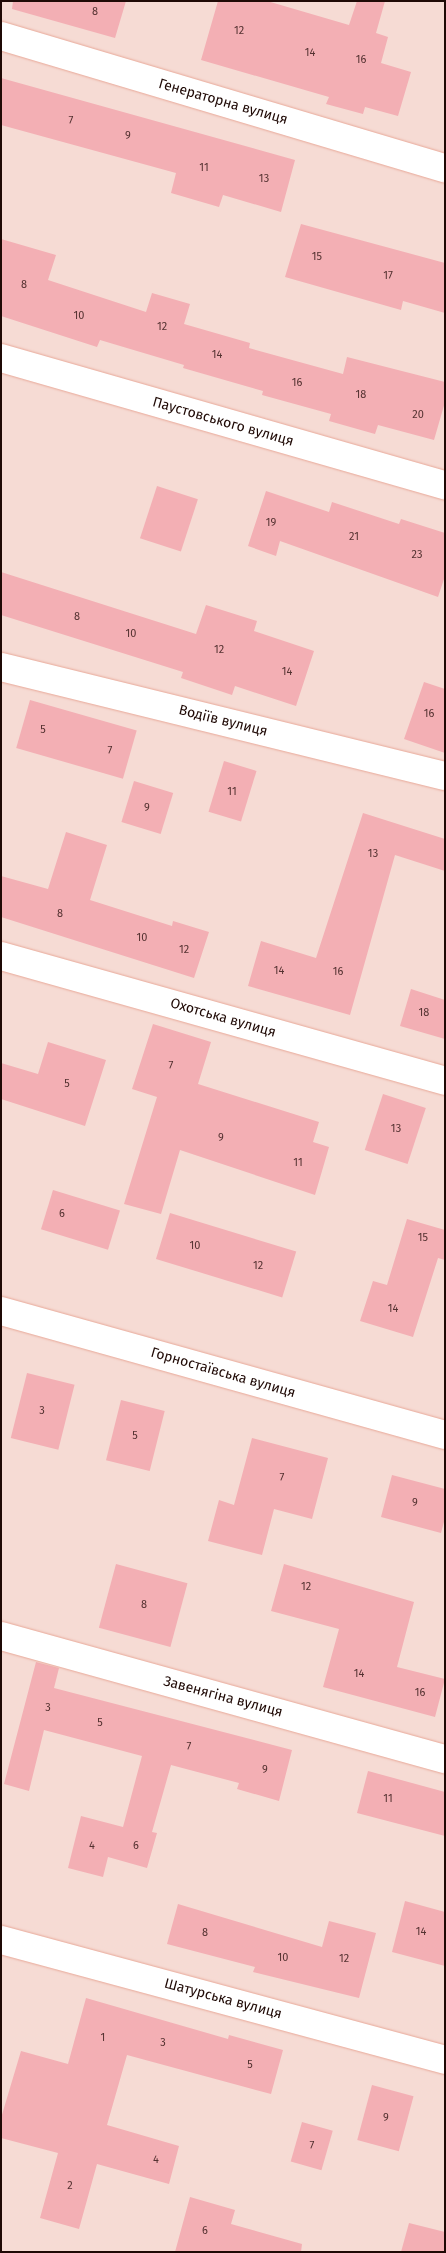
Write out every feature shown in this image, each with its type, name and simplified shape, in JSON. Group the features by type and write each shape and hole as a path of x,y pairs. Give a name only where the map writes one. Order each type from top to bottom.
{"street":[{"name":"Генераторна вулиця","path":"1,36 445,168"},
{"name":"Паустовського вулиця","path":"1,358 445,485"},
{"name":"Водіїв вулиця","path":"1,667 445,776"},
{"name":"Охотська вулиця","path":"1,956 445,1081"},
{"name":"Горностаївська вулиця","path":"1,1311 445,1435"},
{"name":"Завенягіна вулиця","path":"1,1636 445,1759"},
{"name":"Шатурська вулиця","path":"1,1940 445,2060"}],"building":[{"path":"13,1 126,1 115,38 12,9"},
{"path":"218,1 267,1 349,25 357,1 385,1 376,33 388,37 381,63 411,72 398,116 365,107 363,114 326,104 329,97 201,60"},
{"path":"1,78 295,160 281,212 223,195 219,207 171,193 176,173 1,125"},
{"path":"301,224 445,263 445,313 403,301 401,310 285,277"},
{"path":"1,239 56,255 48,280 146,312 152,293 190,304 184,324 250,343 249,348 343,374 347,357 445,382 445,402 434,440 378,425 375,434 329,421 331,414 262,395 263,391 183,368 184,365 100,340 97,347 1,316"},
{"path":"157,486 198,499 181,552 140,538"},
{"path":"266,491 329,512 332,502 399,524 401,519 445,533 445,576 438,597 280,541 276,556 248,546"},
{"path":"1,572 196,634 206,605 257,621 254,631 314,651 296,706 235,686 232,695 181,678 183,672 1,615"},
{"path":"424,682 445,689 445,753 404,739"},
{"path":"30,700 137,731 123,779 16,748"},
{"path":"224,761 257,771 241,822 209,812"},
{"path":"134,781 173,793 161,834 121,822"},
{"path":"363,813 445,839 445,871 395,855 350,1015 248,986 261,941 316,958"},
{"path":"66,832 107,845 90,900 172,926 173,921 209,932 194,978 1,917 1,876 48,889"},
{"path":"411,989 445,1000 445,1039 400,1026"},
{"path":"153,1024 211,1042 198,1084 319,1122 313,1142 329,1147 315,1195 180,1150 161,1214 124,1204 157,1097 132,1089"},
{"path":"48,1042 106,1060 85,1126 1,1099 1,1063 38,1074"},
{"path":"383,1094 426,1108 408,1164 365,1150"},
{"path":"53,1190 120,1210 108,1250 41,1229"},
{"path":"170,1213 296,1252 282,1297 156,1259"},
{"path":"407,1219 445,1230 445,1260 438,1258 413,1337 360,1321 373,1281 387,1285"},
{"path":"27,1373 75,1385 58,1450 11,1438"},
{"path":"121,1400 165,1411 150,1471 106,1460"},
{"path":"252,1438 328,1458 312,1519 274,1509 262,1555 208,1541 219,1500 234,1505"},
{"path":"392,1475 445,1489 445,1518 441,1533 381,1517"},
{"path":"116,1564 187,1583 170,1647 99,1628"},
{"path":"284,1564 414,1602 397,1667 445,1679 435,1717 323,1687 339,1629 271,1611"},
{"path":"36,1662 59,1668 54,1688 292,1750 279,1801 237,1789 239,1783 171,1765 152,1832 157,1833 147,1868 108,1857 103,1877 68,1868 81,1816 123,1827 142,1756 44,1730 29,1791 4,1784"},
{"path":"368,1771 445,1792 445,1836 357,1813"},
{"path":"405,1901 445,1912 445,1966 392,1952"},
{"path":"178,1904 322,1947 329,1921 376,1933 359,1998 253,1972 255,1967 167,1944"},
{"path":"86,1998 228,2039 229,2035 283,2050 271,2094 127,2055 107,2125 179,2146 169,2184 97,2164 79,2229 40,2218 58,2153 1,2138 1,2118 21,2051 68,2064"},
{"path":"372,2085 414,2096 399,2151 357,2140"},
{"path":"302,2122 333,2131 321,2170 291,2161"},
{"path":"190,2197 235,2210 231,2224 302,2244 301,2252 175,2252"},
{"path":"409,2223 445,2232 445,2252 401,2252"}]}
